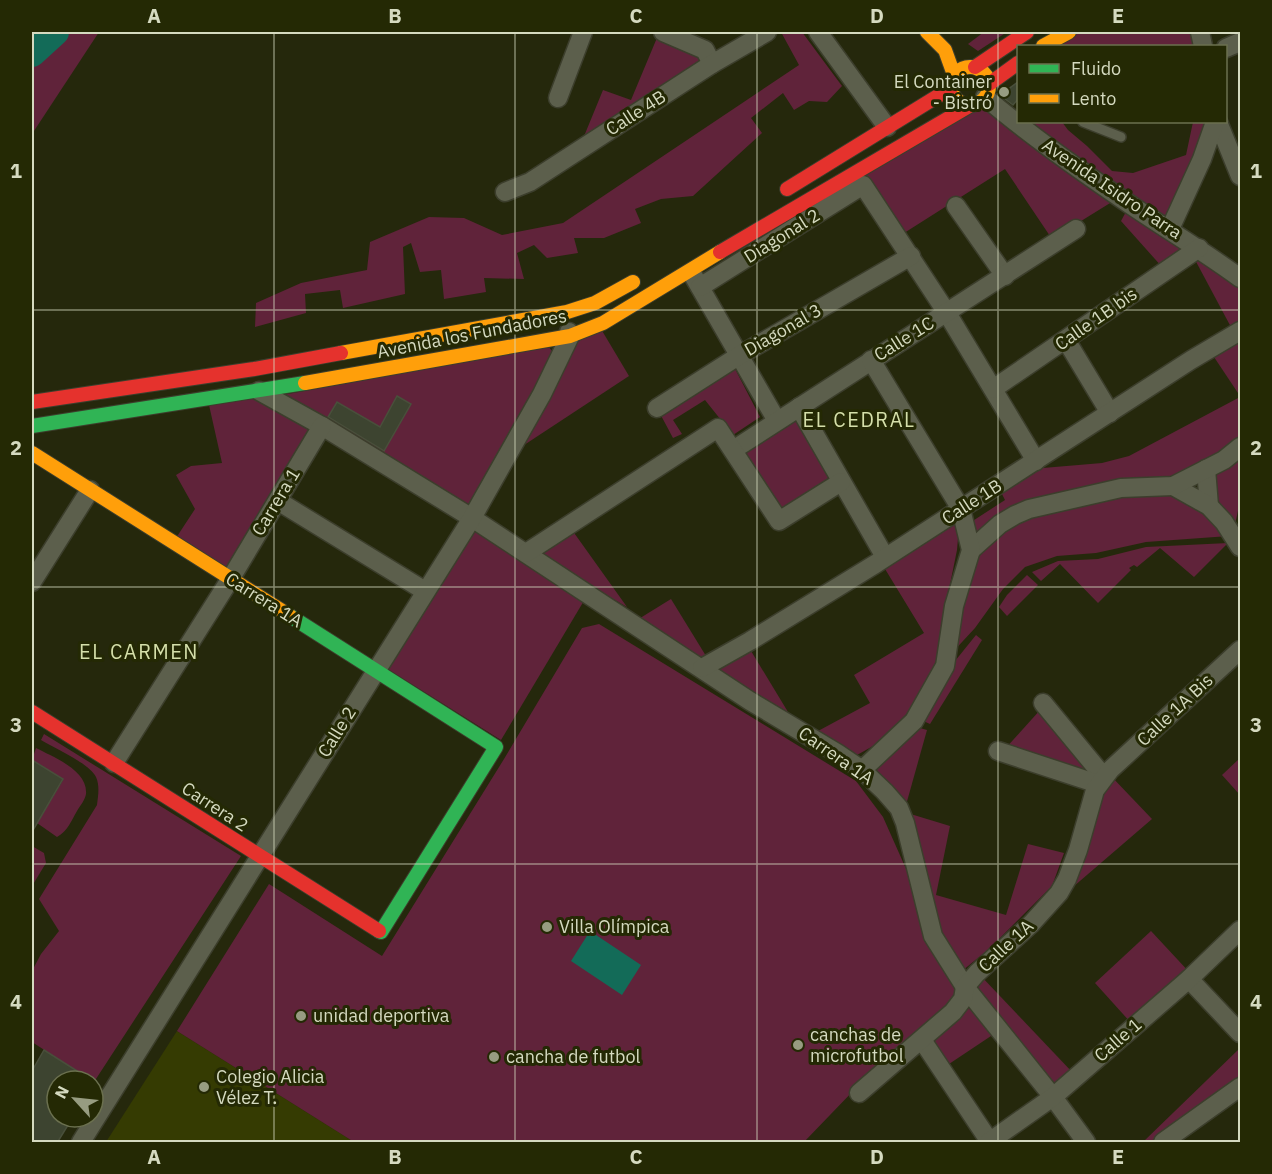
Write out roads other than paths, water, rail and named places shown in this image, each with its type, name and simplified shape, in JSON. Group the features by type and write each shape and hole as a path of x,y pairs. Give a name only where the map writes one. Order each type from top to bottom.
{"main road":[{"path":"927,32 943,45 948,53 957,100 982,96 986,75 975,67"},
{"path":"776,197 886,127 952,81 963,67 975,67 1027,32"},
{"path":"1045,45 1069,32"},
{"name":"Avenida los Fundadores","path":"32,426 259,391 570,336 603,323 982,96 1017,64"},
{"name":"Avenida los Fundadores","path":"32,402 254,369 567,312 595,303 645,277"},
{"name":"Carrera 1A","path":"32,453 496,747 381,932"},
{"name":"Carrera 2","path":"32,712 381,932"}],"street":[{"path":"558,98 583,32"},
{"path":"663,32 705,50 712,64"},
{"name":"Calle 4B","path":"505,192 530,182 712,64 767,32"},
{"path":"818,32 886,127"},
{"name":"Avenida Isidro Parra","path":"982,96 1007,110 1017,119"},
{"name":"Avenida Isidro Parra","path":"1022,123 1121,209 1170,229 1240,278"},
{"path":"1217,123 1240,172"},
{"path":"1170,229 1217,123"},
{"name":"Diagonal 2","path":"700,287 863,185 911,256"},
{"path":"956,206 1005,276"},
{"name":"Calle 1C","path":"733,450 1076,229"},
{"name":"Calle 1B bis","path":"993,389 1199,248"},
{"path":"911,256 1036,461"},
{"name":"Diagonal 3","path":"657,408 740,355 911,256"},
{"path":"689,270 777,421"},
{"path":"567,312 570,336"},
{"name":"Calle 1B","path":"702,668 885,557 1191,360 1240,331"},
{"name":"Calle 2","path":"81,1143 472,518 542,394 570,336"},
{"path":"1066,340 1110,414"},
{"path":"862,770 914,721 945,666 954,606 971,550 961,509 871,360"},
{"path":"259,391 322,426 472,518"},
{"path":"799,407 885,557"},
{"name":"Carrera 1","path":"114,763 231,578 322,426"},
{"path":"526,553 718,428 779,521 841,482"},
{"path":"971,550 1000,524 1029,509 1121,488 1173,486 1224,460 1240,447"},
{"path":"1206,469 1209,506"},
{"path":"1173,486 1209,506 1224,522 1240,547"},
{"path":"32,582 90,490"},
{"path":"278,501 425,591"},
{"name":"Carrera 1A","path":"472,518 750,701 862,770 899,808 905,823 933,936 965,987 1053,1097 1086,1143"},
{"name":"Calle 1A Bis","path":"1104,777 1240,650"},
{"path":"1043,703 1104,777"},
{"path":"998,751 1104,777"},
{"name":"Calle 1A","path":"860,1093 953,1012 963,999 965,987 977,973 1030,924 1059,893 1067,879 1104,777"},
{"name":"Calle 1","path":"989,1142 1053,1097 1189,979 1240,930"},
{"path":"1189,979 1240,1033"},
{"path":"922,1040 989,1142"},
{"path":"1163,1143 1240,1087"}],"lane":[{"path":"1086,123 1121,137"}],"water":[{"path":"590,931 641,965 622,995 571,961"}],"waterway":[{"path":"32,53 55,32"}],"place":[{"name":"El Container - Bistró","path":"1004,92"},
{"name":"Villa Olímpica","path":"547,927"},
{"name":"unidad deportiva","path":"301,1016"},
{"name":"canchas de microfutbol","path":"798,1045"},
{"name":"cancha de futbol","path":"494,1057"},
{"name":"Colegio Alicia Vélez T.","path":"204,1087"}],"district":[{"name":"EL CEDRAL","path":"859,420"},
{"name":"EL CARMEN","path":"139,652"}]}
